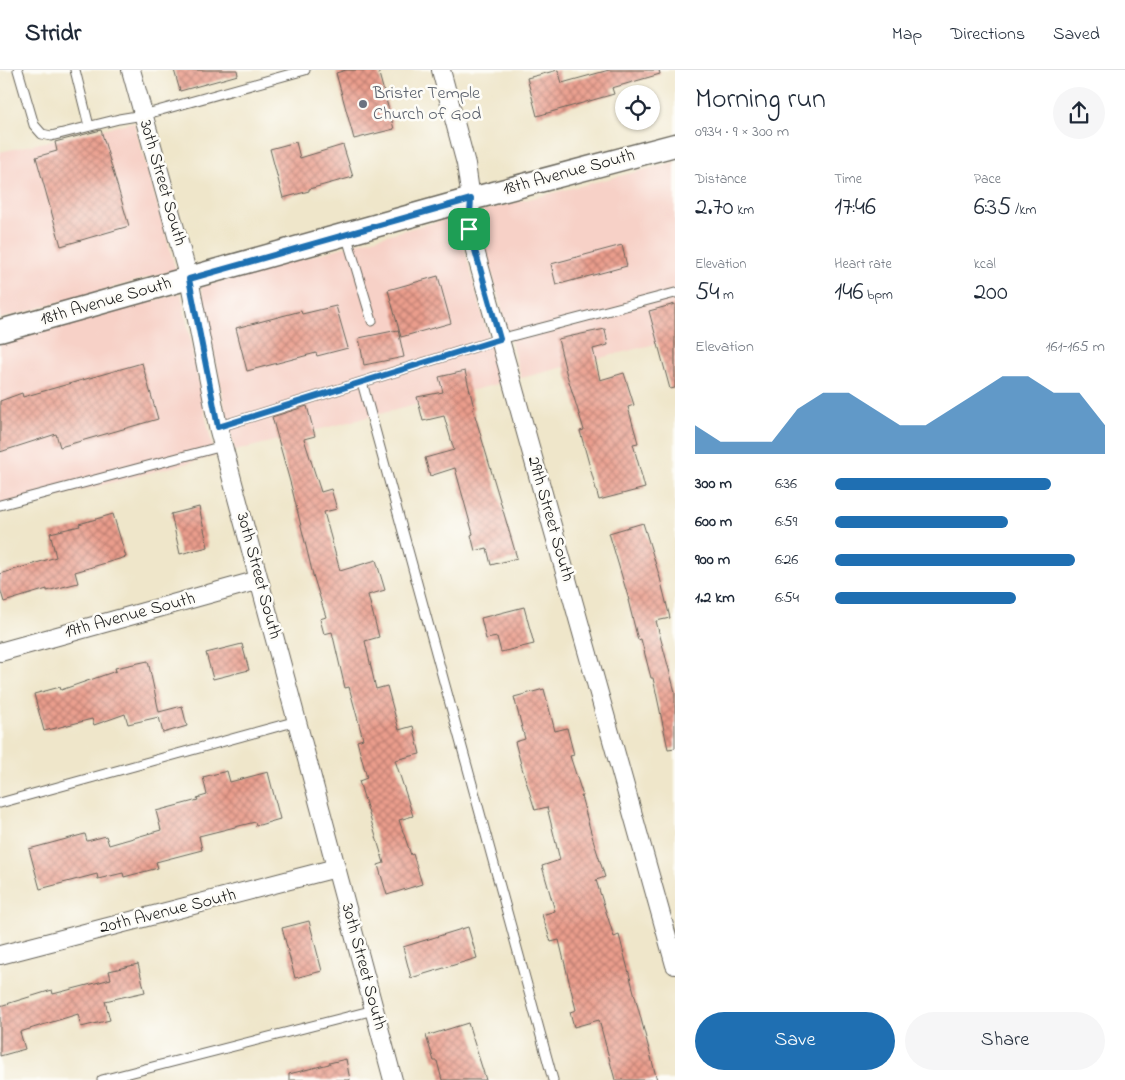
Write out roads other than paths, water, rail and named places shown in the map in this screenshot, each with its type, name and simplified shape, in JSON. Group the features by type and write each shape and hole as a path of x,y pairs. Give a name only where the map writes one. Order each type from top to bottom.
{"street":[{"name":"30th Street South","path":"130,70 189,279 218,427 393,1080"},
{"name":"29th Street South","path":"441,70 466,164 471,199 469,229 675,965"},
{"name":"18th Avenue South","path":"0,331 471,199 675,145"},
{"name":"19th Avenue South","path":"0,652 259,580"},
{"name":"20th Avenue South","path":"0,955 336,868"}],"lane":[{"path":"18,70 34,125 42,134 51,136 119,119 143,116 288,72 305,70"},
{"path":"75,70 89,126"},
{"path":"346,234 372,321"},
{"path":"218,427 500,339 675,293"},
{"path":"362,382 554,1080"},
{"path":"0,506 223,446"},
{"path":"0,803 297,721"},
{"path":"102,1080 374,1010"}],"place":[{"name":"Brister Temple Church of God","path":"363,104"}]}
